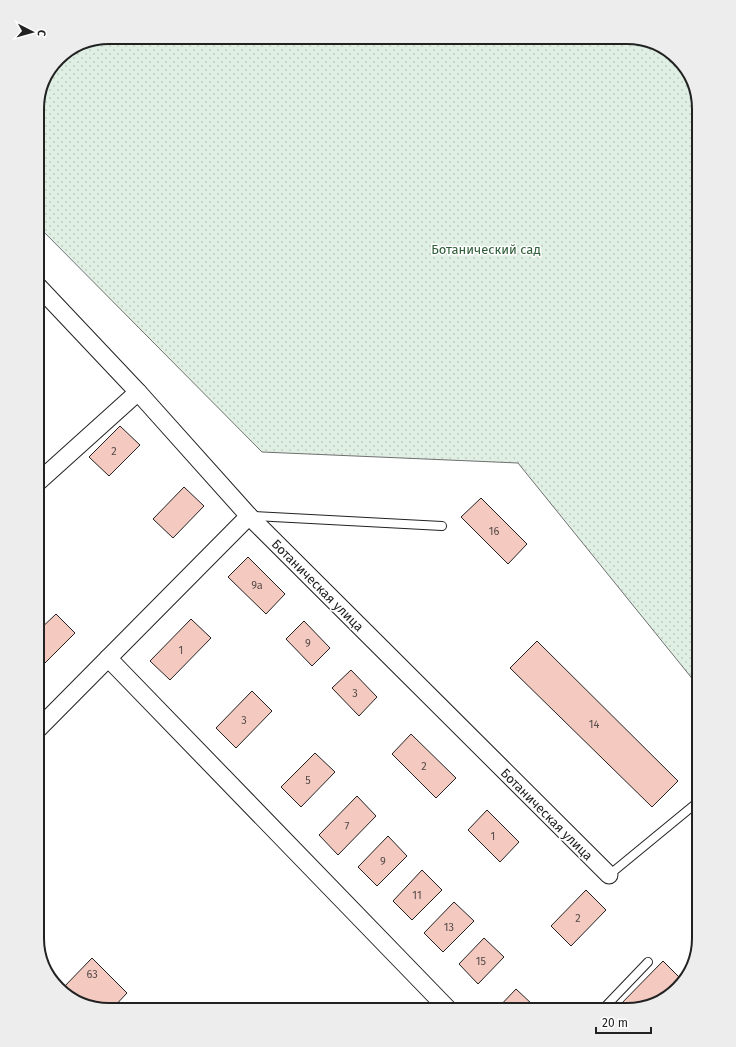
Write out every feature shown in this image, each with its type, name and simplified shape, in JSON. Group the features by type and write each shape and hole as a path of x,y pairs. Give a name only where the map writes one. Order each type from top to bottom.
{"street":[{"name":"Ботаническая улица","path":"44,292 138,392 249,516 609,875"},
{"path":"44,477 138,392"},
{"path":"44,723 249,516"},
{"path":"108,658 442,1003"}],"lane":[{"path":"249,516 442,526"},
{"path":"609,875 692,807"},
{"path":"609,1003 648,962"}],"green space":[{"name":"Ботанический сад","path":"109,44 631,44 648,47 656,51 679,69 690,92 692,109 692,678 518,463 262,452 44,232 45,96 55,73 63,63 84,49 96,45"}],"building":[{"path":"120,426 140,445 109,476 89,457"},
{"path":"184,487 204,506 173,538 153,519"},
{"path":"481,498 527,544 508,564 461,517"},
{"path":"248,557 285,594 266,614 228,577"},
{"path":"56,614 75,633 44,664 44,625"},
{"path":"191,619 211,638 170,680 150,661"},
{"path":"304,621 330,648 312,666 286,639"},
{"path":"537,641 678,781 652,807 510,668"},
{"path":"351,670 377,697 359,716 332,688"},
{"path":"252,691 272,711 236,748 216,728"},
{"path":"411,734 456,778 436,798 392,754"},
{"path":"315,753 335,772 301,807 281,787"},
{"path":"357,796 376,816 338,855 319,835"},
{"path":"487,810 519,842 500,862 468,830"},
{"path":"388,836 407,856 377,886 358,867"},
{"path":"422,870 442,890 412,920 393,901"},
{"path":"586,890 606,910 571,946 551,926"},
{"path":"454,902 474,921 443,952 424,933"},
{"path":"484,938 504,957 478,984 459,964"},
{"path":"92,958 127,993 118,1003 105,1003 84,998 69,990 65,986"},
{"path":"663,961 679,977 667,990 652,998 644,1001 622,1003"},
{"path":"516,989 531,1003 503,1003"}]}
